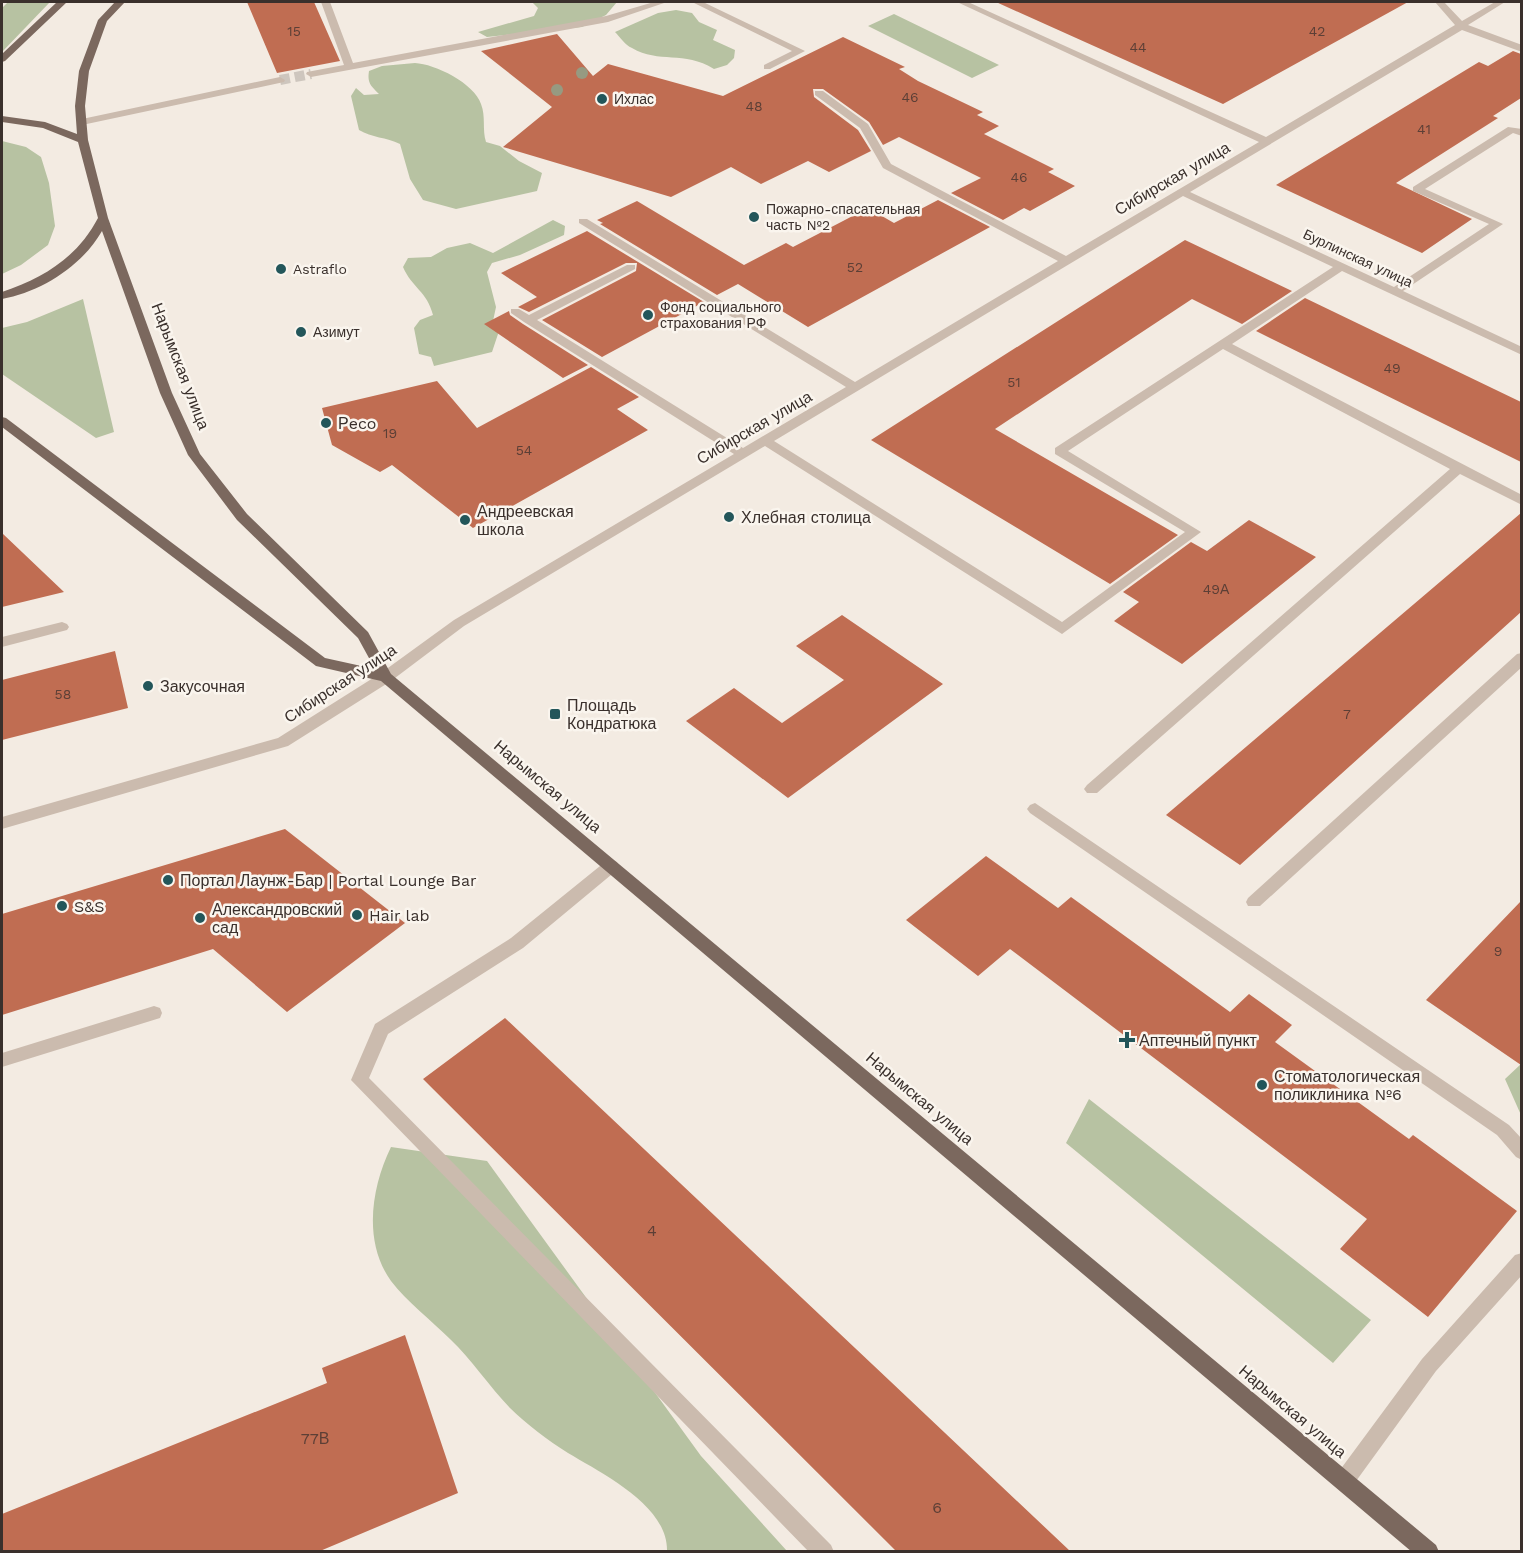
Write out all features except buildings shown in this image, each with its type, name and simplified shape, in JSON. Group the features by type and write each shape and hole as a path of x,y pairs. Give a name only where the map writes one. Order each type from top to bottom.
{"main road":[{"path":"2,59 62,2"},
{"path":"2,296 56,273 80,255 95,236 103,218 83,140 80,106 84,71 104,20 120,2"},
{"path":"2,119 45,124 83,140"},
{"name":"Нарымская улица","path":"103,218 166,393 194,455 242,517 363,635 386,677 1429,1551"},
{"name":"Нарымская улица","path":"2,422 321,662 386,677"}],"street":[{"path":"326,2 350,68"},
{"path":"311,74 608,19 662,2"},
{"path":"696,2 800,51 767,67"},
{"path":"961,2 1268,142"},
{"path":"1439,2 1461,26 1521,49"},
{"name":"Сибирская улица","path":"2,823 283,742 386,677 459,623 857,388 1501,2"},
{"path":"82,122 280,80"},
{"path":"819,93 864,126 887,166 1068,261"},
{"path":"1394,292 1497,224 1417,189 1512,129 1521,133"},
{"name":"Бурлинская улица","path":"1182,192 1521,352"},
{"path":"583,221 857,388"},
{"path":"528,320 631,267"},
{"path":"765,441 1062,629 1194,532 1059,451 1341,267"},
{"path":"515,311 636,384 743,454"},
{"path":"1223,344 1521,501"},
{"path":"1092,789 1459,468"},
{"path":"2,642 62,627"},
{"path":"1254,902 1521,658"},
{"path":"1035,809 1503,1130 1521,1152"},
{"path":"610,866 517,943 381,1029 360,1080 824,1551"},
{"path":"2,1060 154,1013"},
{"path":"1344,1481 1429,1365 1521,1261"}],"green space":[{"path":"8,2 50,2 2,52 2,8"},
{"path":"532,2 617,2 606,15 582,27 487,37 478,32 534,16 538,8"},
{"path":"676,10 692,13 699,22 717,30 713,40 735,50 734,58 727,65 714,69 692,60 642,53 627,45 615,32 658,13"},
{"path":"894,14 999,65 972,78 868,26"},
{"path":"415,63 443,71 471,89 481,104 486,142 500,146 519,161 542,173 537,191 456,209 423,200 410,179 400,144 359,130 351,96 356,88 364,95 379,94 370,84 369,71 382,66"},
{"path":"2,141 26,147 41,157 49,183 55,226 48,245 21,265 2,274"},
{"path":"553,220 565,226 564,235 520,255 492,263 487,272 496,307 493,321 499,331 492,352 434,366 431,357 419,354 414,328 420,320 433,315 427,300 403,267 408,258 431,257 447,248 470,243 493,253"},
{"path":"83,299 114,432 96,438 2,374 2,328 27,322"},
{"path":"1521,1064 1521,1115 1505,1079"},
{"path":"1089,1099 1371,1320 1333,1363 1066,1143"},
{"path":"391,1147 487,1161 701,1456 787,1551 667,1551 664,1534 657,1519 645,1505 614,1481 546,1438 510,1408 458,1347 397,1289 382,1266 373,1232 373,1215 379,1180"}],"tunnel":[{"path":"280,80 311,74"}],"place":[{"name":"Ихлас","path":"602,99"},
{"name":"Пожарно-спасательная часть №2","path":"754,217"},
{"name":"Astraflo","path":"281,269"},
{"name":"Фонд социального страхования РФ","path":"648,315"},
{"name":"Азимут","path":"301,332"},
{"name":"Рeco","path":"326,423"},
{"name":"Хлебная столица","path":"729,517"},
{"name":"Андреевская школа","path":"465,520"},
{"name":"Закусочная","path":"148,686"},
{"name":"Площадь Кондратюка","path":"555,714"},
{"name":"Портал Лаунж-Бар | Portal Lounge Bar","path":"168,880"},
{"name":"S&S","path":"62,906"},
{"name":"Hair lab","path":"357,915"},
{"name":"Александровский сад","path":"200,918"},
{"name":"Аптечный пункт","path":"1127,1040"},
{"name":"Стоматологическая поликлиника №6","path":"1262,1085"}]}
